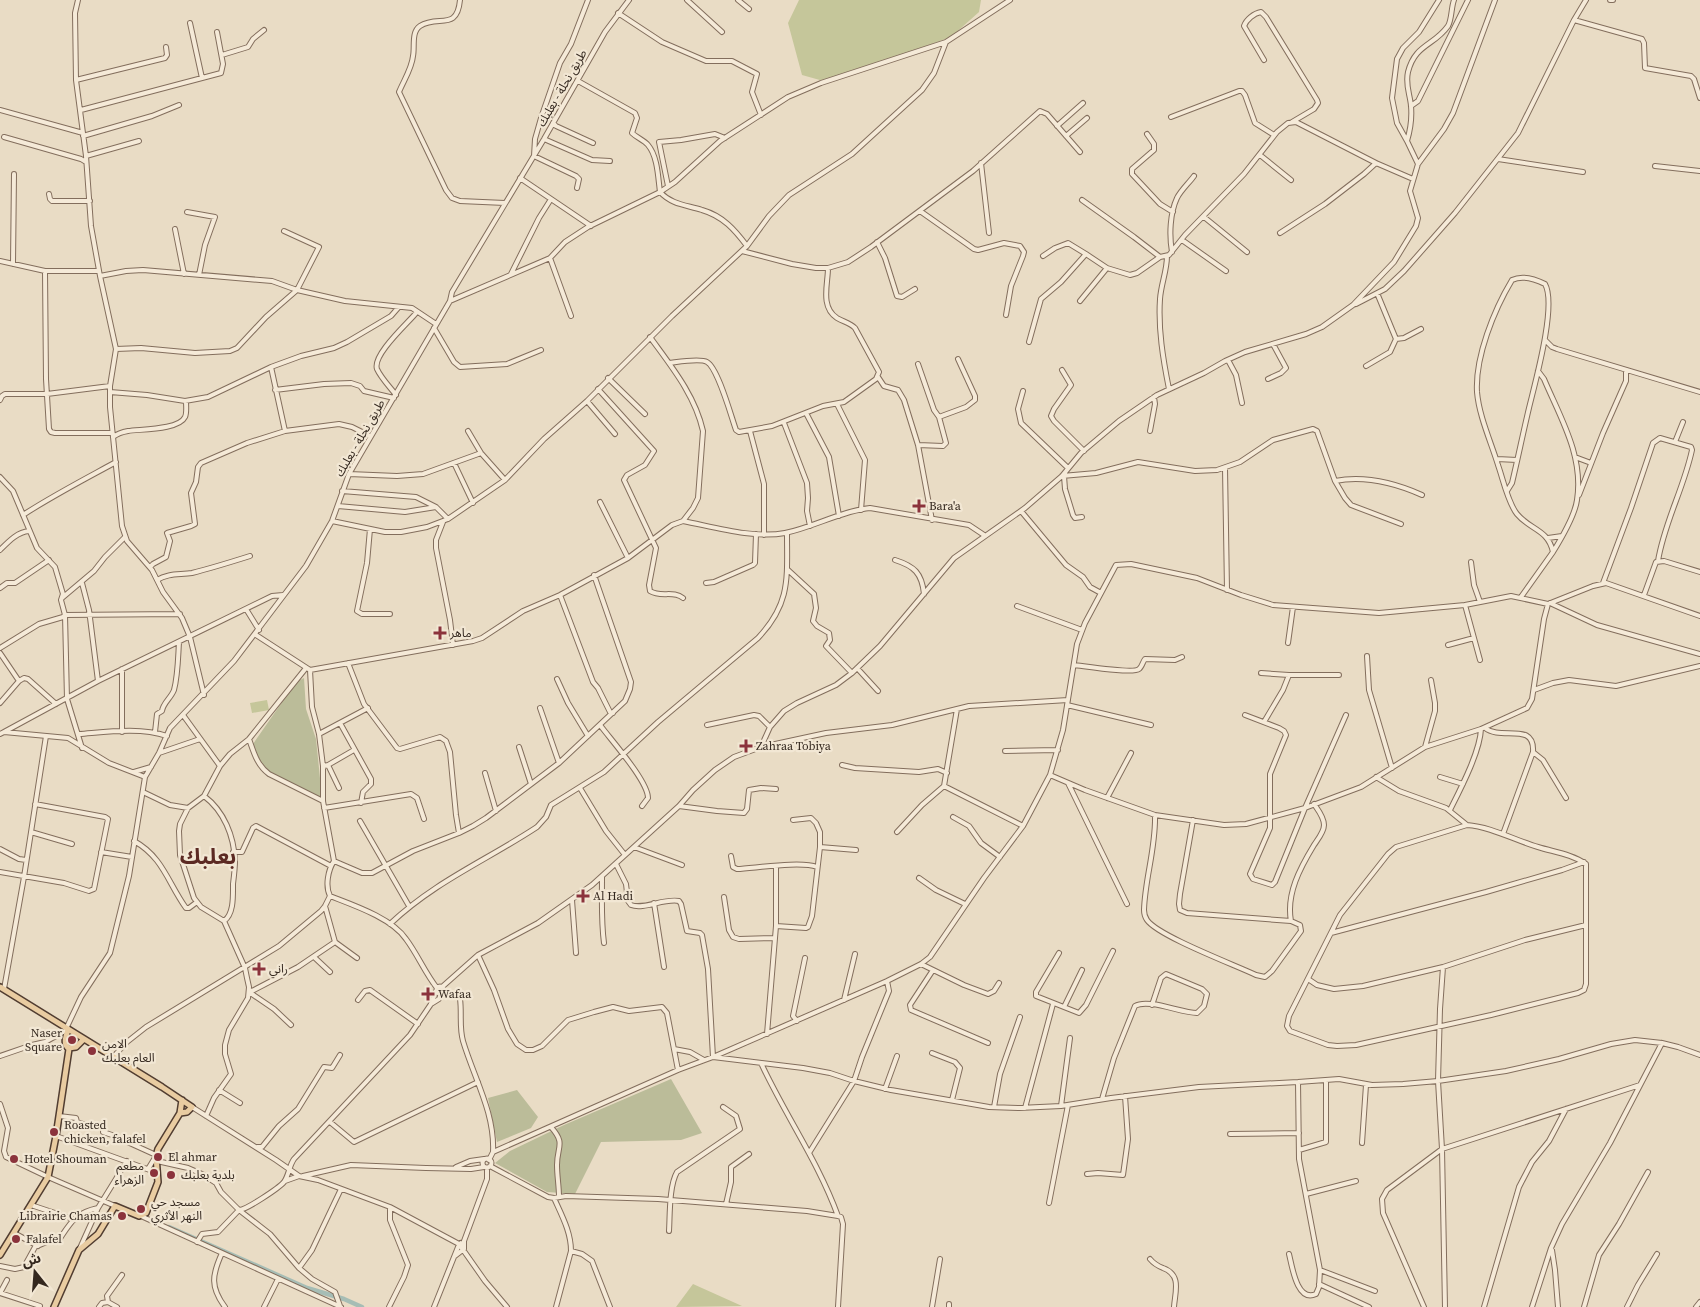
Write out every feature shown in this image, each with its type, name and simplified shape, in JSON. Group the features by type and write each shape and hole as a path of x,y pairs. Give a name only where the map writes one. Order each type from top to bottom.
{"main road":[{"path":"2,988 192,1107 187,1112 180,1113"},
{"path":"0,1255 48,1178 69,1049 65,1038 67,1030"},
{"path":"69,1049 76,1047 84,1039"},
{"path":"54,1307 80,1250 98,1234 115,1206 141,1216 147,1210 158,1182 156,1158 158,1149 180,1113 182,1100"}],"street":[{"path":"78,0 75,13 76,80 86,156 91,226 99,273 116,349 110,392 112,435 122,526 125,537 150,567 163,592 180,614 190,638 204,695"},
{"path":"460,0 457,14 454,18 419,26 416,30 413,60 400,92 446,190 452,198 460,201 505,204"},
{"path":"577,188 579,179 576,176 534,156 535,138 560,63 571,44 588,0"},
{"name":"طريق نحلة - بعلبك","path":"146,777 174,722 204,695 230,667 256,635 283,594 306,566 332,521 349,474 450,301 452,292 618,13 629,0"},
{"path":"687,0 722,32"},
{"path":"738,0 749,9"},
{"path":"450,301 550,258 566,242 591,226 660,192 725,138 788,97 808,87 946,42 1010,0"},
{"path":"1418,164 1398,123 1392,98 1397,59 1402,48 1419,32 1439,0"},
{"path":"1406,141 1410,127 1411,106 1406,82 1408,73 1418,51 1448,25 1454,0"},
{"path":"1411,106 1418,101 1468,0"},
{"path":"1353,305 1394,262 1416,226 1418,218 1410,196 1418,164 1444,129 1453,113 1495,0"},
{"path":"761,747 770,727 784,711 836,685 852,673 880,646 954,558 984,535 1021,511 1063,476 1084,450 1111,427 1154,397 1228,360 1245,352 1306,334 1322,327 1353,305 1385,289 1404,272 1456,213 1518,133 1574,20 1586,0"},
{"path":"1043,256 1068,242 1107,268 1124,274 1134,275 1160,257 1167,256 1172,252 1244,174 1282,127 1314,109 1318,103 1266,17 1261,12 1258,12 1244,26 1264,60"},
{"path":"618,13 662,42 706,61 732,61 757,74 752,92 761,114"},
{"path":"1574,20 1642,39 1644,43 1645,68 1691,76 1694,79 1700,98"},
{"path":"190,23 202,78"},
{"path":"1448,25 1453,28"},
{"path":"222,55 248,47 253,39 264,30"},
{"path":"81,110 221,73 224,67 217,32"},
{"path":"332,521 385,532 401,532 427,527 446,520 505,480 544,439 587,401 650,336 747,246 769,216 789,195 852,154 922,90 934,72 946,42"},
{"path":"76,80 165,58 168,55 166,47"},
{"path":"578,81 635,113 637,118 632,133 648,144 653,154 660,192 666,199 677,204 703,210 721,218 730,225 747,246"},
{"path":"1171,117 1240,90 1245,95 1255,123 1274,136"},
{"path":"1056,126 1083,103"},
{"path":"0,110 83,134 152,116 179,105"},
{"path":"742,251 792,264 828,268 856,258 982,163 1040,111 1047,114 1080,152"},
{"path":"1066,136 1087,118"},
{"path":"1292,122 1413,179"},
{"path":"553,123 594,142"},
{"path":"668,186 659,143 715,134 725,138"},
{"path":"1148,134 1154,144 1154,150 1132,169 1132,174 1160,204 1173,212"},
{"path":"4,138 74,156 86,162"},
{"path":"544,139 592,160 610,160"},
{"path":"86,156 139,142"},
{"path":"653,154 660,152"},
{"path":"1260,155 1291,180"},
{"path":"1498,159 1583,172"},
{"path":"982,163 989,233"},
{"path":"1280,233 1325,204 1376,163"},
{"path":"1655,166 1700,171"},
{"path":"13,264 14,174"},
{"path":"1172,252 1170,240 1173,212 1180,193 1194,176"},
{"path":"520,178 591,226"},
{"path":"50,194 52,201 90,201"},
{"path":"511,274 539,218 551,199"},
{"path":"1082,200 1160,257"},
{"path":"920,211 974,249 978,250 1004,243 1020,246 1024,256 1011,286 1006,315"},
{"path":"187,212 215,217 205,245 199,275"},
{"path":"1204,217 1247,252"},
{"path":"175,229 184,274"},
{"path":"116,349 141,348 196,353 230,351 241,345 266,317 297,290 319,247 284,231"},
{"path":"1182,240 1226,271"},
{"path":"877,242 885,258 897,296 902,297 915,289"},
{"path":"1029,342 1041,299 1061,282 1086,254"},
{"path":"1167,256 1161,292 1160,316 1162,350 1169,389"},
{"path":"550,258 571,316"},
{"path":"0,261 45,271 99,273 134,270 272,281 297,290 345,301 412,308 435,326 454,362 460,367 507,364 541,350"},
{"path":"828,268 825,290 830,309 838,318 855,328 878,370 878,377 886,388 894,389 902,396 918,445 932,520"},
{"path":"1080,301 1107,268"},
{"path":"45,271 47,394 51,432 112,435 127,431 152,430 185,419 186,401"},
{"path":"1508,491 1512,485 1545,340 1548,303 1547,286 1537,280 1523,277 1514,279 1510,283 1488,333 1482,351 1478,380 1479,403 1497,459 1508,491 1517,514 1548,538 1553,552"},
{"path":"1366,366 1390,352 1396,340 1378,293"},
{"path":"110,392 186,401 215,394 271,367 301,356 334,348 391,316 398,308"},
{"path":"395,397 378,370 377,361 396,333 417,312"},
{"path":"1396,340 1421,329"},
{"path":"650,336 680,378 699,414 703,431 698,498 683,521"},
{"path":"1545,340 1552,347 1700,392"},
{"path":"1268,379 1281,374 1286,368 1273,344"},
{"path":"939,417 968,406 975,400 975,396 958,359"},
{"path":"669,363 702,360 708,363 714,370 728,403 736,430 739,432 784,423 823,406 847,401 878,377"},
{"path":"1228,360 1236,375 1242,403"},
{"path":"918,364 944,432 945,445 918,445"},
{"path":"271,367 284,431"},
{"path":"1062,370 1071,385 1051,416 1084,450"},
{"path":"1521,597 1562,536 1626,381 1626,370"},
{"path":"1538,371 1544,379 1572,443 1578,481 1577,500"},
{"path":"608,378 645,414"},
{"path":"275,390 351,383 360,386 364,391 395,397"},
{"path":"0,400 5,394 47,394 110,386"},
{"path":"598,388 654,451 645,465 624,478 656,548 649,585 650,590 658,594 675,593 683,598"},
{"path":"1023,391 1018,409 1021,423 1068,468"},
{"path":"1150,431 1155,404 1154,397"},
{"path":"587,401 615,434"},
{"path":"837,404 865,460 861,510"},
{"path":"806,413 829,457 839,516"},
{"path":"1675,442 1683,422"},
{"path":"784,423 807,483 807,511 810,526"},
{"path":"150,567 166,556 170,541 167,533 195,524 192,493 199,465 248,443 284,431 339,424 352,427 370,436"},
{"path":"1063,476 1096,473 1138,462 1196,471 1225,468 1240,462 1273,440 1313,429 1317,431 1335,481 1351,505 1401,524"},
{"path":"468,431 481,453 505,480"},
{"path":"750,431 764,484 764,535"},
{"path":"1603,583 1653,443 1660,438 1675,442 1691,447 1692,450 1665,530 1658,561 1654,564 1644,595"},
{"path":"349,474 409,476 434,471 481,453"},
{"path":"1575,457 1592,463"},
{"path":"1497,459 1517,460"},
{"path":"22,515 116,462"},
{"path":"454,463 473,503"},
{"path":"1225,468 1227,590"},
{"path":"1063,476 1073,516 1075,518 1082,517"},
{"path":"0,477 13,492 38,548 55,567 63,594 61,600 65,614 67,699 82,748"},
{"path":"1335,481 1366,479 1383,481 1396,484 1422,495"},
{"path":"342,491 416,497 436,507 446,520"},
{"path":"600,502 628,558"},
{"path":"338,506 405,512 436,507"},
{"path":"206,1116 214,1098 231,1072 224,1052 227,1036 248,998 249,991 245,968 224,921 207,911 197,902 191,892 178,846 180,824 188,808 204,796 220,766 230,754 249,739 308,669 473,642 523,611 560,595 628,558 672,525 683,521 764,535 787,533 870,508 969,525 984,535"},
{"path":"1021,511 1066,565 1083,576 1090,587 1100,593"},
{"path":"446,520 436,540 436,548 453,645"},
{"path":"370,529 367,563 356,611 362,614 390,614"},
{"path":"0,550 22,531 29,531"},
{"path":"390,924 409,906 446,881 537,828 546,817 551,805 604,772 767,628 783,598 788,570 787,533"},
{"path":"706,583 714,582 753,565 755,560 756,534"},
{"path":"1548,538 1562,536"},
{"path":"61,600 82,583 125,537"},
{"path":"157,580 169,574 179,575 194,572 250,556"},
{"path":"0,588 7,583 15,583 49,560"},
{"path":"896,560 914,568 922,584 924,594"},
{"path":"1658,561 1664,561 1700,572"},
{"path":"1471,562 1474,585 1480,602"},
{"path":"838,1216 671,1200 557,1198 543,1195 482,1164 493,1152 678,1070 713,1057 887,982 921,964 930,956 965,904 1024,826 1050,775 1063,730 1077,644 1100,593 1116,564 1122,563 1197,578 1273,605 1293,607 1379,613 1465,605 1512,596 1521,597 1549,603 1597,625 1700,654"},
{"path":"788,570 814,594 816,608 813,621 829,634 830,640 826,646 852,673"},
{"path":"334,861 365,874 372,873 426,845 459,833 496,811 559,764 625,701 630,689 630,682 594,575"},
{"path":"82,583 90,614 98,681"},
{"path":"1549,603 1603,583 1644,595 1700,616"},
{"path":"2,733 122,669 190,638 272,596 283,594"},
{"path":"560,595 592,682 598,688 610,712 614,713"},
{"path":"1050,775 1068,784 1155,815 1234,826 1305,808 1361,786 1424,747 1483,729 1527,708 1534,690 1544,619 1549,603"},
{"path":"1465,605 1480,660"},
{"path":"1017,606 1082,630"},
{"path":"1288,643 1293,607"},
{"path":"246,610 259,630"},
{"path":"0,648 40,624 62,617 65,614 180,614"},
{"path":"256,635 308,669"},
{"path":"1448,645 1474,638"},
{"path":"155,732 158,714 162,711 163,706 173,692 177,674 179,642"},
{"path":"0,653 19,681"},
{"path":"1367,656 1368,690 1392,768"},
{"path":"1074,665 1114,670 1136,670 1140,668 1145,659 1169,660 1182,657"},
{"path":"348,663 364,704 399,749 440,737 446,741 450,752 459,833"},
{"path":"1534,690 1553,683 1569,680 1616,686 1700,666"},
{"path":"857,668 878,692"},
{"path":"122,669 122,732"},
{"path":"308,669 312,707 319,734 323,801 334,861 331,866 326,889 330,896 368,912 400,931 407,939 427,974 440,990 460,999 461,1033 491,1124 493,1152"},
{"path":"1261,673 1338,675"},
{"path":"1264,722 1283,690 1289,675"},
{"path":"0,703 19,681 24,678 28,679 56,704"},
{"path":"557,679 568,703 588,736"},
{"path":"1424,747 1435,711 1431,680"},
{"path":"285,1181 294,1159 404,1042 431,1004 439,998 440,990 478,955 538,924 602,877 715,770 734,757 761,747 826,733 892,725 958,709 1001,703 1068,700"},
{"path":"1067,705 1151,725"},
{"path":"319,734 368,708"},
{"path":"540,708 559,764"},
{"path":"897,832 922,805 944,786 958,709"},
{"path":"183,715 220,766"},
{"path":"707,724 754,715 759,716 770,727"},
{"path":"1245,716 1279,728 1286,735 1270,774 1270,828 1250,876 1253,880 1272,885 1275,882 1346,715"},
{"path":"340,723 371,779 371,784 363,792 361,803"},
{"path":"600,725 623,754 648,792 648,798 642,806"},
{"path":"1483,729 1493,733 1525,734 1534,745 1503,834"},
{"path":"1450,810 1463,784 1483,729"},
{"path":"79,734 155,732 167,736"},
{"path":"0,1056 45,1042 67,1030 81,997 110,953 122,911 146,777 109,764 68,738 2,733"},
{"path":"2,988 24,877 46,736"},
{"path":"159,753 200,739"},
{"path":"249,739 262,769 323,801"},
{"path":"519,747 531,784"},
{"path":"322,766 328,765 354,750"},
{"path":"1005,752 1058,750"},
{"path":"1533,752 1543,760 1566,798"},
{"path":"1107,798 1131,753"},
{"path":"328,765 339,788"},
{"path":"842,765 855,768 919,772 938,769 946,773"},
{"path":"132,772 151,767"},
{"path":"485,773 496,811"},
{"path":"1376,777 1399,791 1450,810 1467,825"},
{"path":"1440,777 1463,784"},
{"path":"1068,784 1127,904"},
{"path":"944,786 1024,826"},
{"path":"580,788 606,831 625,855"},
{"path":"679,806 744,812 747,809 749,790 761,788 776,789"},
{"path":"143,792 170,806 188,808"},
{"path":"324,808 414,794 424,819"},
{"path":"204,796 215,805 226,821 232,839 235,860 233,898 230,914 224,921"},
{"path":"0,872 64,883 92,891 108,821 106,818 35,804"},
{"path":"1291,921 1291,896 1294,884 1323,829 1323,818 1314,804"},
{"path":"1155,815 1152,856 1144,911 1145,917 1158,930 1192,946 1262,977 1269,975 1301,932 1300,925 1291,921 1187,913 1180,910 1180,894 1193,820"},
{"path":"953,817 969,826 981,843 1000,857"},
{"path":"776,926 804,929 808,927 812,916 820,832 814,821 810,818 793,820"},
{"path":"360,822 409,906"},
{"path":"1467,825 1480,826 1586,864 1586,984 1584,990 1545,1002 1356,1045 1337,1046 1319,1042 1290,1031 1287,1026 1289,1016 1340,915 1392,850 1402,845 1467,825"},
{"path":"233,852 242,852 253,828 256,826 331,866"},
{"path":"31,832 72,844"},
{"path":"134,840 154,856 186,908 197,902"},
{"path":"634,846 682,865"},
{"path":"820,847 856,850"},
{"path":"0,849 19,859 26,860"},
{"path":"101,852 132,857"},
{"path":"730,856 733,867 737,869 809,865 817,867"},
{"path":"1331,933 1486,892 1584,862"},
{"path":"616,864 626,884 628,901 631,905 635,907 672,900 680,901 687,931 700,933 703,937 708,969 713,1057"},
{"path":"767,1034 776,926 776,867"},
{"path":"602,877 602,928 604,943"},
{"path":"919,878 936,890 965,904"},
{"path":"113,1057 127,1042 146,1027 245,968 286,941 325,906 330,896"},
{"path":"724,898 732,938 775,938"},
{"path":"572,900 576,953"},
{"path":"654,903 664,967"},
{"path":"325,906 335,942 357,958"},
{"path":"1308,980 1327,988 1346,989 1443,967 1525,940 1586,925"},
{"path":"249,991 269,983 314,957 335,942"},
{"path":"1059,953 1036,992 1037,998 1076,1012 1082,1012 1113,951"},
{"path":"844,1000 855,954"},
{"path":"478,955 494,990 508,1029 516,1044 523,1050 530,1051 539,1048 568,1020 604,1009 615,1007 629,1011 665,1008 678,1070"},
{"path":"314,957 330,972"},
{"path":"797,1021 793,1016 805,958"},
{"path":"921,964 988,994 994,991 999,983"},
{"path":"1443,967 1438,1081 1442,1149 1445,1307"},
{"path":"933,970 910,1004 911,1010 988,1043"},
{"path":"1064,1007 1082,970"},
{"path":"1102,1099 1114,1058 1134,1008 1138,1004 1152,1004 1197,1013 1204,1006 1207,994 1202,989 1166,974 1161,978 1152,1004"},
{"path":"809,1153 854,1081 889,991 887,982"},
{"path":"358,1000 365,991 370,990 418,1024"},
{"path":"249,991 269,1005 291,1025"},
{"path":"1025,1108 1053,1004"},
{"path":"994,1107 1000,1074 1020,1017"},
{"path":"1061,1106 1070,1038"},
{"path":"713,1057 803,1068 830,1073 885,1089 994,1107 1025,1108 1061,1106 1199,1087 1326,1081 1343,1078 1366,1084 1403,1084 1438,1081 1506,1071 1559,1059 1611,1044 1635,1040 1662,1043 1700,1055"},
{"path":"1532,1307 1551,1248 1562,1224 1610,1143 1662,1043"},
{"path":"674,1048 690,1052 704,1060"},
{"path":"733,1048 737,1060"},
{"path":"932,1053 956,1062 960,1068 952,1100"},
{"path":"254,1146 262,1147 279,1126 298,1108 324,1067 332,1068 340,1055"},
{"path":"885,1089 897,1056"},
{"path":"761,1063 772,1087 827,1186 838,1216 842,1220 838,1307"},
{"path":"1299,1150 1326,1142 1326,1081"},
{"path":"330,1122 354,1142 478,1082"},
{"path":"1289,1254 1300,1290 1314,1296 1320,1284 1320,1270 1299,1150 1298,1082"},
{"path":"1362,1143 1366,1084"},
{"path":"1424,1307 1383,1213 1382,1199 1385,1192 1442,1149 1640,1085"},
{"path":"219,1090 240,1103"},
{"path":"1086,1174 1120,1175 1124,1172 1128,1139 1125,1096"},
{"path":"0,1104 7,1122 8,1134 4,1151 8,1158 48,1178 115,1206"},
{"path":"1049,1203 1068,1105"},
{"path":"192,1107 300,1176 318,1180 398,1210 457,1244 507,1307"},
{"path":"669,1231 671,1200 677,1172 740,1129 736,1116 724,1107"},
{"path":"1484,1307 1519,1187 1532,1162 1549,1141 1566,1109"},
{"path":"59,1116 76,1118 77,1122 92,1127"},
{"path":"551,1127 558,1135 561,1146 557,1162 557,1198 569,1233 571,1251 556,1307"},
{"path":"103,1132 156,1158 202,1174 216,1183 221,1192 240,1210 270,1234 299,1268 312,1279 335,1292 341,1307"},
{"path":"1230,1134 1299,1133"},
{"path":"56,1136 158,1173"},
{"path":"726,1204 732,1167 749,1154"},
{"path":"148,1169 156,1158"},
{"path":"454,1168 470,1161 487,1160 491,1162 487,1167 485,1182 464,1241 464,1252"},
{"path":"80,1250 102,1200 127,1161"},
{"path":"198,1241 202,1234 218,1232 240,1210 273,1192 285,1181 300,1176 351,1165 471,1169 487,1167"},
{"path":"1584,1307 1599,1255 1648,1172"},
{"path":"1306,1194 1356,1181"},
{"path":"299,1268 312,1250 341,1189"},
{"path":"31,1205 73,1219"},
{"path":"389,1307 408,1265 390,1220 390,1207"},
{"path":"0,1266 15,1269 24,1267 31,1251 49,1241 59,1240 73,1219 82,1213 98,1208"},
{"path":"390,1220 398,1210"},
{"path":"141,1216 341,1307"},
{"path":"14,1233 38,1246"},
{"path":"457,1244 464,1241"},
{"path":"434,1307 455,1256 457,1244"},
{"path":"1551,1248 1558,1307"},
{"path":"571,1251 582,1254 592,1261 610,1307"},
{"path":"455,1256 464,1252"},
{"path":"222,1253 213,1282 216,1295 225,1307"},
{"path":"1627,1307 1657,1254"},
{"path":"932,1307 940,1259"},
{"path":"1150,1259 1175,1276 1174,1307"},
{"path":"1320,1270 1375,1291"},
{"path":"108,1302 107,1296 122,1275"},
{"path":"264,1307 278,1279"},
{"path":"7,1280 0,1294 40,1306"},
{"path":"1320,1284 1369,1307"},
{"path":"99,1307 108,1302 117,1307"},
{"path":"1696,1307 1700,1302"}],"green space":[{"path":"799,0 981,0 979,12 951,37 827,82 802,75 788,23"},
{"path":"304,678 306,709 316,739 322,798 316,798 264,770 253,744 296,682"},
{"path":"267,700 269,710 252,713 250,703"},
{"path":"671,1079 702,1133 681,1140 601,1142 575,1194 547,1192 495,1163 510,1151 564,1125"},
{"path":"517,1090 538,1117 531,1128 497,1142 488,1098"},
{"path":"693,1284 742,1306 676,1307"}],"waterway":[{"path":"169,1227 307,1288 344,1299 362,1307"}],"place":[{"name":"Bara'a","path":"919,506"},
{"name":"ماهر","path":"440,633"},
{"name":"Zahraa Tobiya","path":"746,746"},
{"name":"Al Hadi","path":"583,896"},
{"name":"راني","path":"259,969"},
{"name":"Wafaa","path":"428,994"},
{"name":"Naser Square","path":"72,1040"},
{"name":"الامن العام بعلبك","path":"92,1051"},
{"name":"Roasted chicken, falafel","path":"54,1132"},
{"name":"El ahmar","path":"158,1157"},
{"name":"Hotel Shouman","path":"14,1159"},
{"name":"مطعم الزهراء","path":"154,1173"},
{"name":"بلدية بعلبك","path":"171,1175"},
{"name":"مسجد حي النهر الأثري","path":"141,1209"},
{"name":"Librairie Chamas","path":"122,1216"},
{"name":"Falafel","path":"16,1239"}],"district":[{"name":"بعلبك","path":"208,856"}]}
